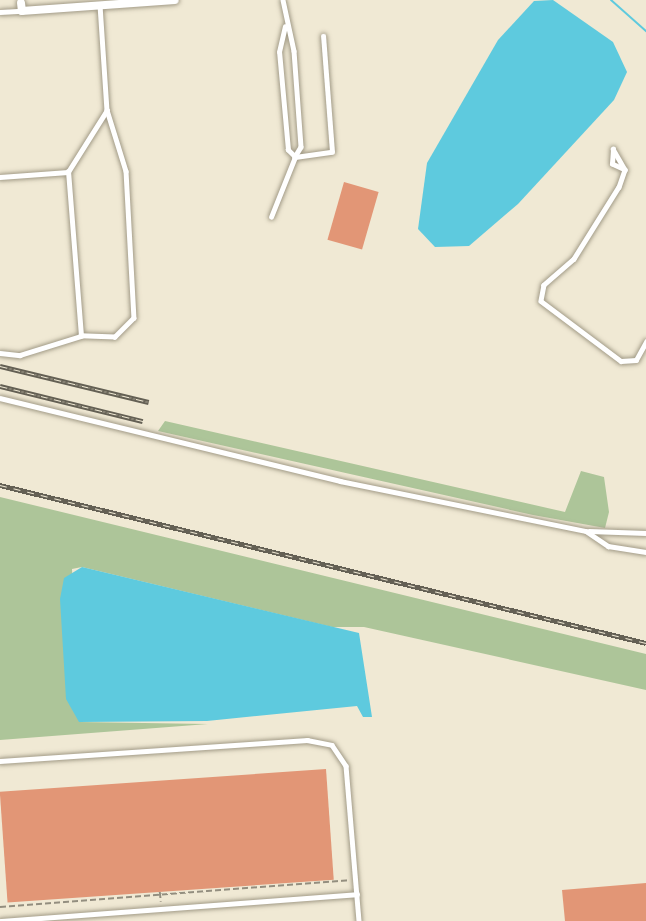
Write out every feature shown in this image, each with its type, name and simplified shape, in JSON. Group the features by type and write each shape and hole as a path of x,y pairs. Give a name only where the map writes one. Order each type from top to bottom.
{"street":[{"path":"22,7 175,0"}],"lane":[{"path":"271,217 301,147 294,51 285,27 283,0"},
{"path":"0,353 20,355 81,336 115,337 134,318 126,171 107,110 100,5"},
{"path":"0,12 22,7"},
{"path":"285,27 279,52 288,150 295,157"},
{"path":"295,157 332,152 323,36"},
{"path":"81,336 68,172 107,110"},
{"path":"625,170 578,252 544,285 541,301 621,361 636,360 646,342"},
{"path":"0,177 68,172"},
{"path":"0,398 340,481 586,531 646,533"},
{"path":"586,531 608,546 646,552"},
{"path":"0,761 307,740 332,745 341,751 346,766 359,921"},
{"path":"0,921 357,894"}],"path":[{"path":"0,908 336,884 355,877"}],"green space":[{"path":"165,421 565,512 581,471 604,477 609,512 605,528 533,515 158,431"},
{"path":"0,497 646,654 646,690 364,627 332,627 82,567 72,569 79,722 208,724 0,740"}],"water":[{"path":"553,0 613,42 627,72 614,100 518,204 469,246 435,247 418,229 427,163 498,40 534,1"},
{"path":"82,567 359,633 372,717 363,717 357,706 207,721 79,722 66,699 60,599 64,578"}],"building":[{"path":"344,182 379,192 362,250 327,240"},
{"path":"326,769 334,880 8,903 0,792"},
{"path":"646,883 646,921 565,921 562,890"}],"waterway":[{"path":"611,0 646,31"}],"railway":[{"path":"0,366 149,402"},
{"path":"0,386 143,421"},
{"path":"0,485 646,643"}]}
